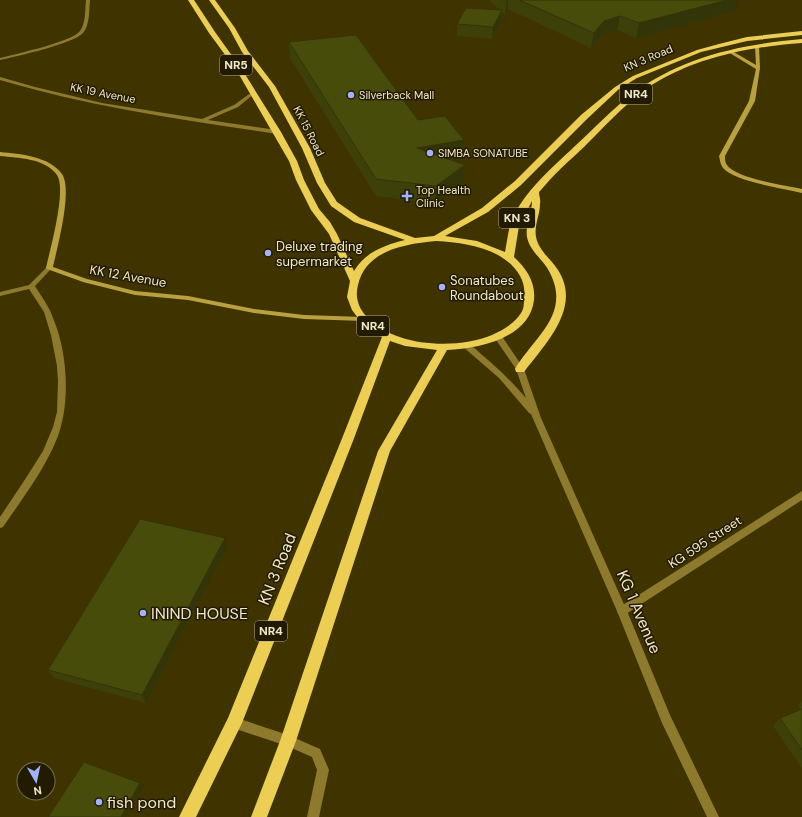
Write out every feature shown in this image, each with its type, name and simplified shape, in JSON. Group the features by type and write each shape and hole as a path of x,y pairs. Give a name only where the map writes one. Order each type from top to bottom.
{"highway":[{"name":"NR5","path":"191,0 212,33 240,70 252,93 277,132 293,161 300,180 315,210 333,234 353,279"},
{"name":"KK 15 Road","path":"212,0 232,28 245,52 272,86 303,143 321,183 334,204 357,220 412,240"},
{"name":"KN 3 Road","path":"518,183 584,117 617,88 635,77 699,51 747,39 802,33"},
{"name":"KN 3 Road","path":"537,188 599,128 637,94 670,73 730,52 758,46 802,41"},
{"name":"KN 3","path":"436,238 486,210 518,183"},
{"name":"KN 3","path":"509,258 517,218 537,188"},
{"path":"520,369 560,314 563,294 555,272 533,243 530,227 537,205 537,188"},
{"name":"NR4","path":"436,238 463,240 488,247 509,258 524,273 530,290 527,311 516,325 498,337 466,346 443,348 413,345 387,336 363,319 352,299 353,279 365,262 385,248 412,240 436,238"},
{"name":"KN 3 Road","path":"187,817 234,723 347,441 387,336"},
{"path":"259,817 288,741 384,451 443,348"}],"main road":[{"path":"758,46 758,68 752,101 722,156 724,166 732,173 746,178 802,191"},
{"path":"730,52 758,68"},
{"path":"0,154 27,158 43,163 61,175 64,186 49,268"},
{"name":"KK 12 Avenue","path":"49,268 85,281 135,292 188,298 254,311 297,316 363,319"}],"street":[{"path":"0,59 66,40 81,33 84,28 88,0"},
{"name":"KK 19 Avenue","path":"0,78 33,89 83,100 277,132"},
{"path":"204,121 236,106 252,93"},
{"path":"0,294 31,286 49,268"},
{"path":"0,524 37,468 52,440 60,412 62,393 59,362 50,320 31,286"},
{"name":"KG 1 Avenue","path":"498,337 520,369 537,418 622,611 666,719 713,817"},
{"name":"KG 1 Avenue","path":"466,346 494,368 514,388 537,418"},
{"name":"KG 595 Street","path":"622,611 802,495"},
{"path":"234,723 288,741 316,753 323,770 313,817"}],"building":[{"path":"519,0 727,0 639,23 620,16 604,21 594,33"},
{"path":"466,8 502,10 493,27 457,24"},
{"name":"Silverback Mall","path":"356,35 418,120 445,116 464,140 417,148 465,165 436,186 376,179 289,42"},
{"name":"ININD HOUSE","path":"140,519 225,538 142,695 48,670"},
{"path":"802,709 802,750 780,718"},
{"name":"fish pond","path":"84,762 140,783 121,817 48,817"}],"place":[{"name":"Silverback Mall","path":"351,95"},
{"name":"SIMBA SONATUBE","path":"430,153"},
{"name":"Top Health Clinic","path":"407,196"},
{"name":"Deluxe trading supermarket","path":"268,253"},
{"name":"Sonatubes Roundabout","path":"442,287"},
{"name":"ININD HOUSE","path":"143,613"},
{"name":"fish pond","path":"99,802"}]}
